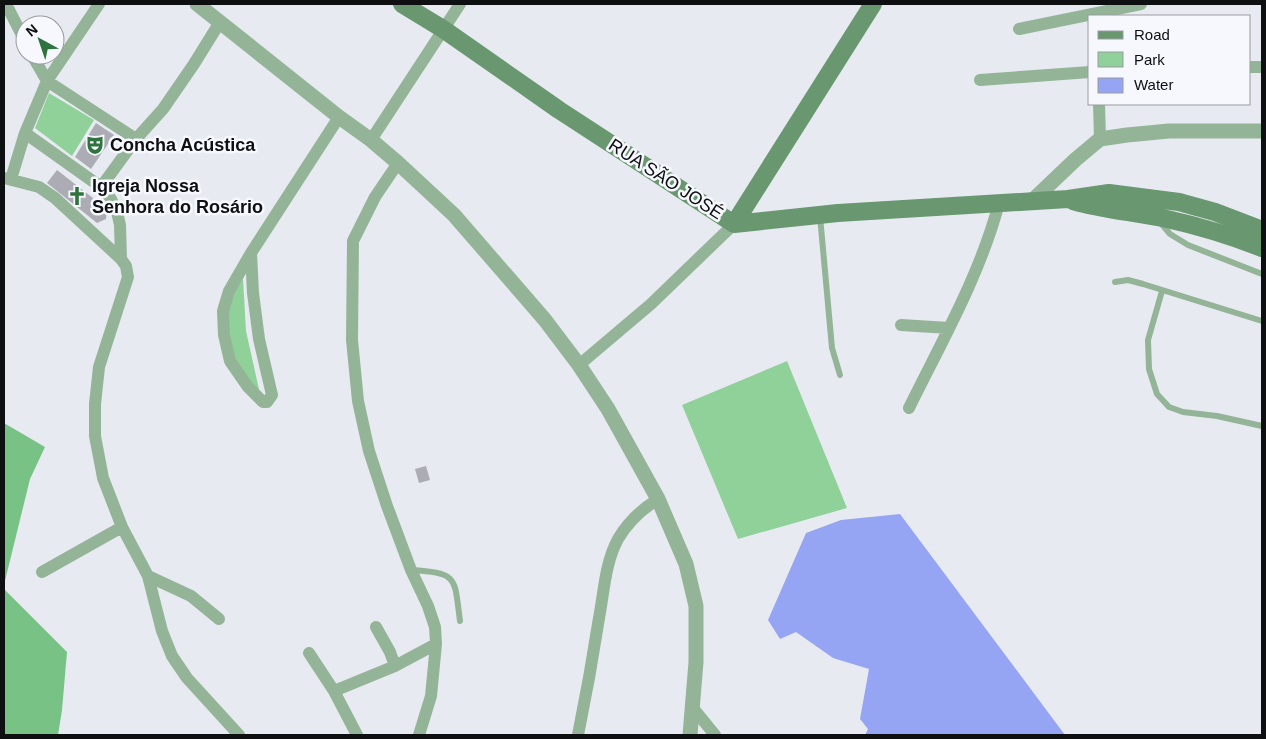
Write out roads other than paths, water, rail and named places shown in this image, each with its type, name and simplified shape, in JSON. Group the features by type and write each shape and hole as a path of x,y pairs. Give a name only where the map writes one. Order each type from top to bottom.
{"main road":[{"name":"RUA SÃO JOSÉ","path":"402,4 442,29 559,110 734,224 820,215 1068,199 1109,193 1179,202 1215,212 1262,230"},
{"path":"734,224 873,4"},
{"path":"1068,199 1097,208 1155,217 1230,236 1262,248"}],"street":[{"path":"6,4 15,22"},
{"path":"99,4 47,81 8,178 39,187 55,198 126,266 128,277 99,367 95,404 95,436 103,478 122,528 148,576 162,631 172,656 187,678 239,735"},
{"path":"197,4 339,117 371,140 454,214 545,320 579,365 608,409 658,499 686,564 696,606 696,662 690,735"},
{"path":"371,140 460,4"},
{"path":"1097,15 1141,4"},
{"path":"1019,29 1088,17"},
{"path":"101,187 136,138 163,110 220,22"},
{"path":"38,65 47,81 136,138"},
{"path":"980,80 1088,72"},
{"path":"1099,105 1100,140"},
{"path":"251,253 253,293 259,339 272,394 267,402 263,402 248,387 230,360 224,336 223,311 229,291 251,253 339,117"},
{"path":"1032,201 1075,160 1100,140 1127,134 1168,131 1262,131"},
{"path":"25,133 101,187 111,199 120,225 121,260"},
{"path":"398,163 375,197 353,240 352,340 358,401 369,451 387,506 435,627 436,644 431,696 419,735"},
{"path":"909,408 980,260 992,231 999,203"},
{"path":"579,365 651,304 734,224"},
{"path":"901,326 949,328"},
{"path":"578,735 608,565 618,540 631,521 643,509 658,499"},
{"path":"42,572 122,528"},
{"path":"148,576 191,596 219,619"},
{"path":"376,627 390,652 395,666"},
{"path":"334,691 395,666 436,644"},
{"path":"309,653 334,691 357,735"},
{"path":"693,708 715,735"}],"lane":[{"path":"820,215 832,348 840,375"},
{"path":"1155,217 1170,234 1188,245 1262,274"},
{"path":"1115,282 1128,280 1262,321"},
{"path":"1162,291 1148,340 1149,369 1156,394 1169,407 1183,412 1217,416 1262,426"},
{"path":"411,570 444,574 451,579 456,586 460,621"}],"water":[{"path":"900,514 1065,735 865,735 868,729 860,719 869,669 833,658 796,632 780,639 768,620 806,533 841,520"}],"place":[{"name":"Concha Acústica","path":"95,145"},
{"name":"Igreja Nossa Senhora do Rosário","path":"77,196"}]}
